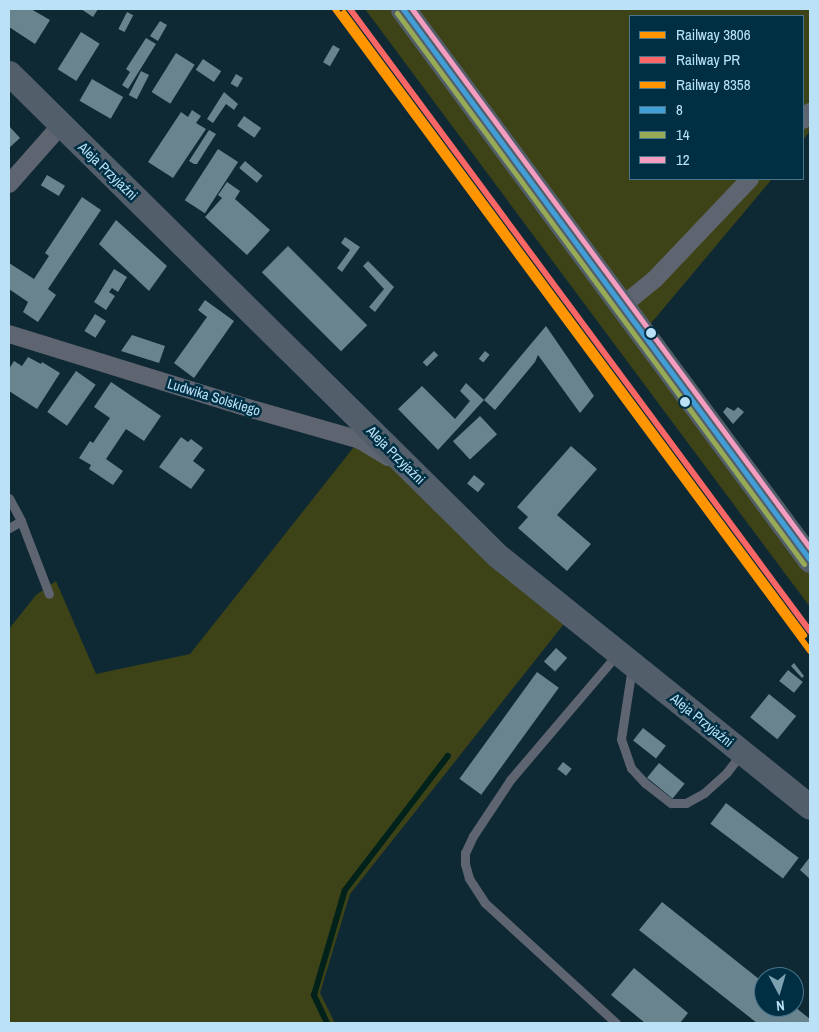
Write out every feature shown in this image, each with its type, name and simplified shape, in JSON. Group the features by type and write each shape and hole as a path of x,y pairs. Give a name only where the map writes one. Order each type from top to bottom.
{"street":[{"path":"403,9 810,560"},
{"name":"Aleja Przyjaźni","path":"9,73 498,556 810,808"},
{"path":"9,184 61,125"},
{"path":"622,306 655,279 749,180"},
{"name":"Ludwika Solskiego","path":"9,334 255,410 360,440 414,472"}],"lane":[{"path":"9,498 21,521 49,594"},
{"path":"9,528 21,521"},
{"path":"626,659 621,739 630,768 645,783 672,803 686,803 704,793 727,772 742,752"},
{"path":"616,1023 485,903 468,878 465,852 473,836 510,780 626,659"}],"green space":[{"path":"365,9 810,9 810,131 804,139 804,15 629,15 629,180 771,180 642,334 810,560 810,607"},
{"path":"369,428 571,615 350,894 320,993 335,1023 9,1023 9,629 36,595 56,581 96,674 190,654"}],"building":[{"path":"9,9 31,9 50,20 35,44 9,27"},
{"path":"81,9 98,9 93,17"},
{"path":"127,12 133,15 125,32 118,29"},
{"path":"160,21 167,25 158,41 150,36"},
{"path":"81,32 100,44 76,81 58,69"},
{"path":"146,38 156,44 128,89 122,85 130,72 126,69"},
{"path":"333,45 340,49 330,66 323,62"},
{"path":"176,53 195,65 170,104 152,92"},
{"path":"203,59 221,71 214,82 196,70"},
{"path":"141,71 149,75 137,99 129,95"},
{"path":"236,74 243,78 237,88 230,84"},
{"path":"92,79 123,97 111,119 80,101"},
{"path":"224,92 238,104 234,110 226,104 213,123 207,119"},
{"path":"192,110 201,116 196,123 206,129 173,178 148,162 181,112 188,117"},
{"path":"244,116 261,128 254,138 237,126"},
{"path":"9,126 20,138 9,148"},
{"path":"209,130 216,134 197,164 194,164 189,161"},
{"path":"218,149 238,162 205,213 185,200"},
{"path":"245,161 263,176 257,183 239,168"},
{"path":"47,175 65,186 59,196 41,185"},
{"path":"227,182 240,191 235,199 270,230 247,255 205,217 222,198 218,195"},
{"path":"82,197 101,210 48,289 56,295 38,322 23,312 28,302 9,289 9,263 34,279 49,256 45,253"},
{"path":"116,220 167,266 149,291 99,244"},
{"path":"345,237 360,247 342,272 337,268 350,250 341,243"},
{"path":"288,246 367,325 341,351 262,272"},
{"path":"368,261 394,287 375,312 369,307 384,289 363,266"},
{"path":"114,269 127,277 118,292 112,288 109,292 115,296 106,310 94,302"},
{"path":"205,300 234,321 194,378 174,363 207,317 198,310"},
{"path":"95,314 106,321 95,338 84,331"},
{"path":"546,326 594,396 580,413 538,355 535,362 495,410 484,400"},
{"path":"132,335 165,346 159,363 121,351"},
{"path":"434,351 438,355 427,367 423,362"},
{"path":"485,351 490,355 483,363 479,359"},
{"path":"28,357 41,364 42,362 60,373 37,409 9,391 9,369 14,361 22,366"},
{"path":"76,371 96,385 67,426 47,412"},
{"path":"111,382 161,416 144,441 126,429 106,459 123,471 113,485 89,469 91,465 79,458 90,441 93,443 110,418 94,407"},
{"path":"466,383 484,400 438,450 398,409 422,386 455,419 470,401 460,391"},
{"path":"727,407 734,411 738,407 744,412 733,424 723,412"},
{"path":"480,416 497,434 470,460 453,441"},
{"path":"181,437 188,442 191,439 203,448 193,461 205,470 191,489 159,467"},
{"path":"571,446 597,469 557,515 591,544 567,571 518,528 528,517 517,507"},
{"path":"474,475 485,484 478,492 467,484"},
{"path":"556,648 567,658 555,671 544,661"},
{"path":"794,663 804,676 802,678 791,666"},
{"path":"788,670 803,682 794,693 779,681"},
{"path":"537,672 559,688 481,795 459,779"},
{"path":"769,694 796,716 777,739 750,717"},
{"path":"643,728 666,746 656,758 633,741"},
{"path":"563,762 572,769 566,776 557,769"},
{"path":"659,763 685,784 673,799 647,778"},
{"path":"726,803 799,858 783,879 710,824"},
{"path":"810,857 810,879 800,870"},
{"path":"662,902 754,975 754,1017 804,1017 804,1014 810,1019 810,1023 757,1023 639,930"},
{"path":"634,968 688,1013 680,1023 645,1023 611,995"}],"waterway":[{"path":"327,1023 314,995 345,890 448,756"}],"rail line":[{"name":"3806","path":"335,9 810,651"},
{"name":"PR","path":"350,9 810,631"},
{"name":"8358","path":"344,13 804,635"}],"transit line":[{"name":"8","path":"403,9 810,560"},
{"name":"12","path":"412,9 810,548"},
{"name":"14","path":"397,13 804,564"}]}
